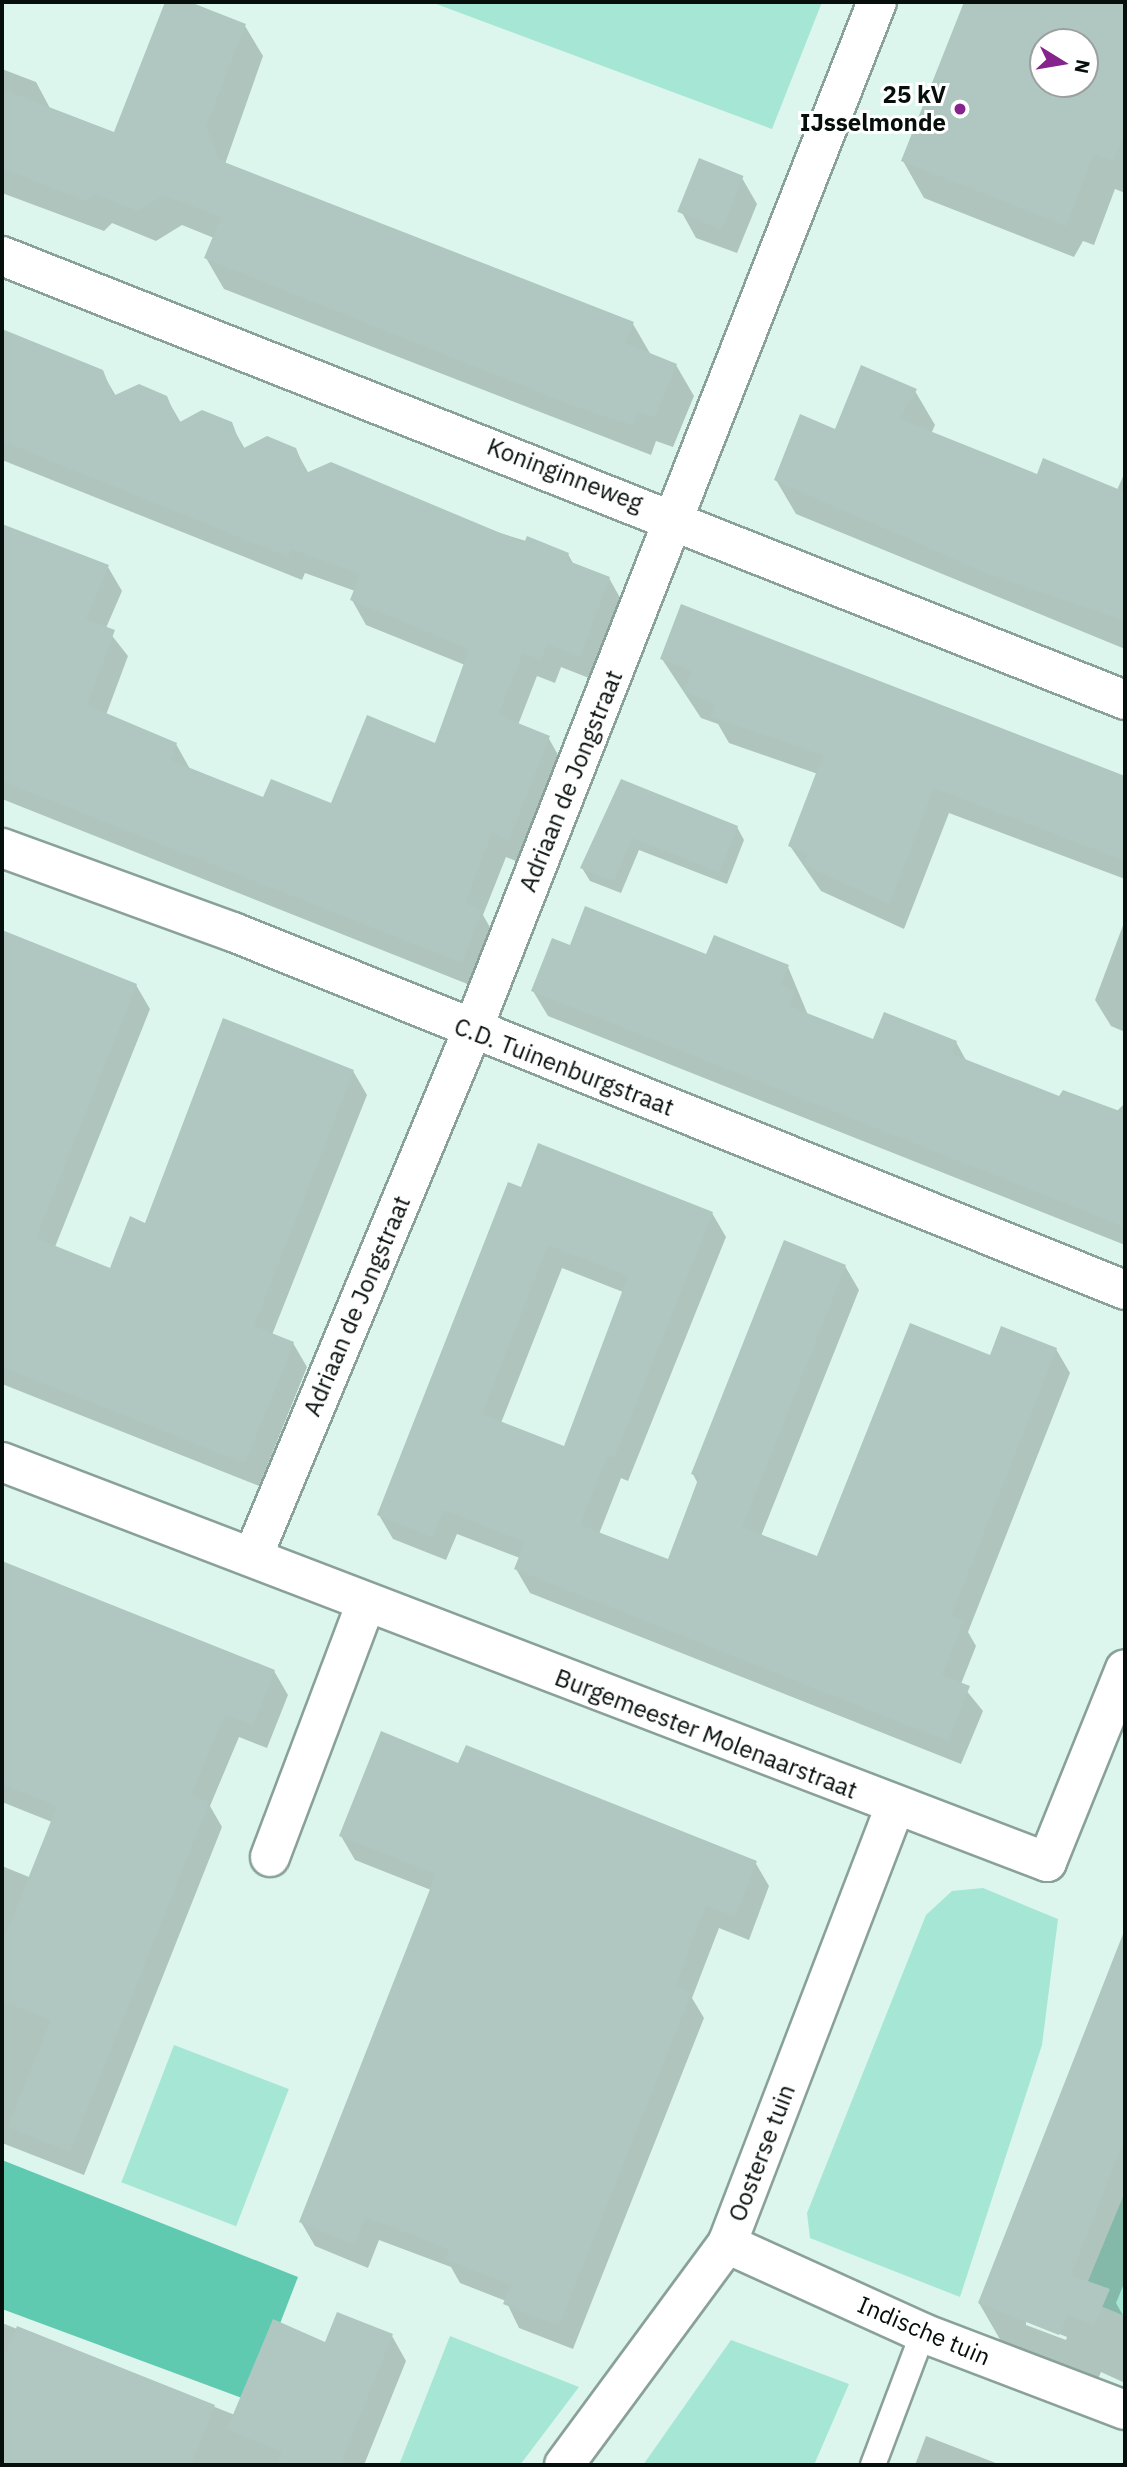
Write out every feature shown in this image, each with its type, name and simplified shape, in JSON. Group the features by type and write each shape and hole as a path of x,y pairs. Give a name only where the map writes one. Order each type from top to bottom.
{"street":[{"name":"Adriaan de Jongstraat","path":"253,1556 472,1031 877,2"},
{"name":"Koninginneweg","path":"2,257 675,518 1125,700"},
{"name":"C.D. Tuinenburgstraat","path":"2,848 233,932 472,1031 1125,1290"},
{"name":"Burgemeester Molenaarstraat","path":"2,1462 253,1556 366,1604 895,1807 1047,1862 1125,1669"},
{"path":"270,1857 366,1604"},
{"name":"Oosterse tuin","path":"564,2465 727,2244 895,1807"},
{"name":"Indische tuin","path":"727,2244 923,2333 1125,2410"}],"lane":[{"path":"873,2465 923,2333"}],"green space":[{"path":"431,2 822,2 772,129"},
{"path":"983,1888 1058,1919 1042,2045 960,2297 810,2238 807,2213 926,1915 952,1891"},
{"path":"174,2045 289,2089 236,2226 121,2182"},
{"path":"2,2160 298,2277 250,2401 2,2309"},
{"path":"1125,2192 1125,2316 1081,2298"},
{"path":"450,2336 579,2387 520,2465 399,2465"},
{"path":"731,2340 849,2384 814,2465 643,2465"}],"building":[{"path":"165,2 190,2 246,24 206,126 219,160 634,322 625,343 677,364 655,417 638,411 633,425 579,408 204,258 221,217 163,195 138,211 94,193 86,201 2,168 2,89 114,132"},
{"name":"25 kV IJsselmonde","path":"964,2 1125,2 1125,133 1113,161 1094,153 1066,226 901,161"},
{"path":"699,158 744,176 722,230 677,212"},
{"path":"2,329 103,370 113,396 139,384 167,396 178,423 202,410 232,422 242,449 267,436 296,448 306,473 331,462 524,543 527,536 569,553 566,560 610,577 580,656 547,644 541,660 523,653 498,715 550,736 509,840 492,833 465,903 482,910 462,963 2,781 2,524 109,565 86,619 115,630 87,705 177,743 170,760 263,797 271,779 331,803 367,715 435,743 469,649 350,600 360,574 291,549 288,557 2,441"},
{"path":"861,365 917,389 900,419 1037,474 1043,458 1125,492 1125,621 991,575 774,480 800,414 835,429"},
{"path":"681,604 1125,776 1125,861 934,788 889,904 804,865 808,854 788,846 823,755 711,717 716,704 684,692 692,671 660,659"},
{"path":"621,779 738,826 719,872 632,838 614,881 580,868"},
{"path":"585,906 706,954 714,935 789,965 781,985 795,990 789,1006 873,1039 884,1012 957,1041 952,1054 1059,1096 1063,1090 1125,1113 1125,1227 531,991 552,938 570,945"},
{"path":"2,930 137,984 36,1238 110,1268 130,1216 145,1223 223,1018 354,1070 254,1326 294,1342 245,1463 2,1367"},
{"path":"538,1143 713,1212 614,1458 607,1455 580,1525 668,1559 699,1477 691,1474 784,1240 846,1265 742,1527 817,1556 910,1323 990,1355 1001,1326 1057,1348 951,1616 963,1621 942,1675 970,1686 948,1741 514,1569 525,1542 443,1510 433,1537 377,1515 508,1182 521,1187","holes":["548,1245 628,1276 564,1446 482,1414"]},
{"path":"2,1561 275,1670 253,1725 225,1714 191,1795 209,1802 70,2152 8,2127 51,2020 2,2001 2,1944 57,1806 2,1784"},
{"path":"381,1731 458,1763 466,1745 757,1861 735,1917 706,1905 675,1986 691,1993 559,2326 503,2304 511,2285 445,2259 449,2249 365,2217 354,2245 299,2222 436,1874 339,1836"},
{"path":"1123,1934 1125,2138 1071,2275 1110,2289 1094,2326 1068,2314 1059,2335 978,2303"},
{"path":"337,2312 393,2334 340,2465 277,2465 282,2452 227,2429 273,2319 325,2342"},
{"path":"17,2326 215,2405 191,2465 2,2465 2,2363"}],"place":[{"name":"25 kV IJsselmonde","path":"960,109"}]}
